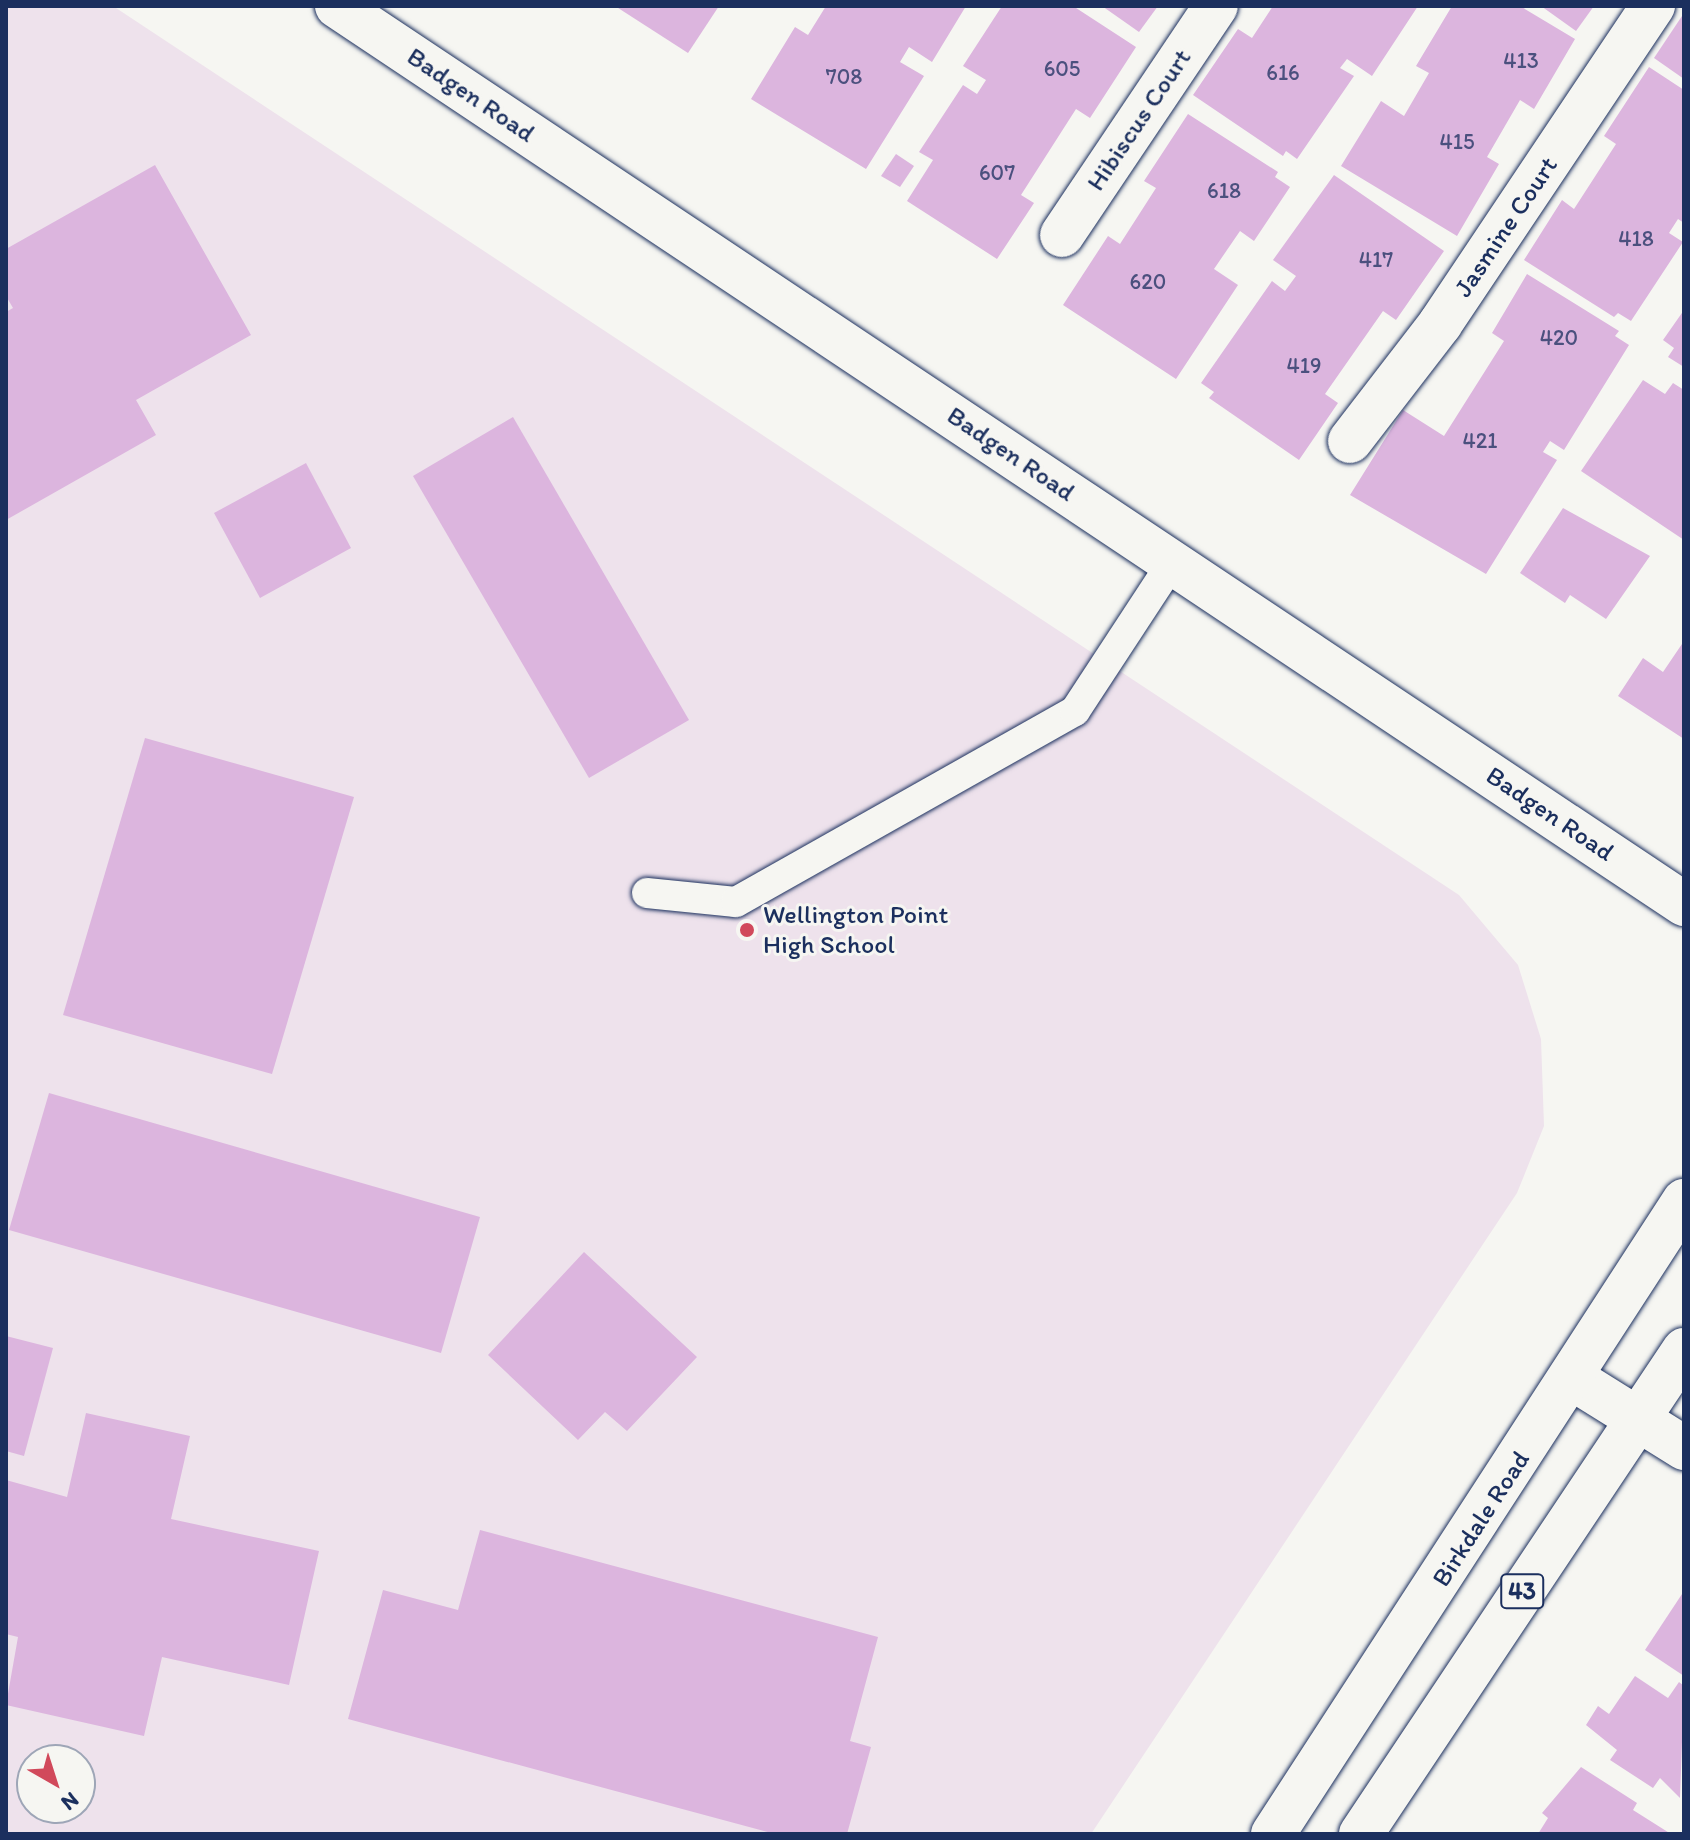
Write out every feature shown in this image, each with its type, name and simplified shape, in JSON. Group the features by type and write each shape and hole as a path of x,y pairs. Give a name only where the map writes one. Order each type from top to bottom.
{"street":[{"name":"Badgen Road","path":"337,6 1684,904"},
{"name":"Hibiscus Court","path":"1062,235 1216,6"},
{"name":"Jasmine Court","path":"1350,441 1440,324 1653,6"},
{"name":"Birkdale Road","path":"1273,1834 1572,1378 1684,1201"},
{"name":"43","path":"1361,1834 1684,1350"},
{"path":"1572,1378 1684,1448"}],"lane":[{"path":"647,893 736,902 1075,711 1173,561"}],"shaded area":[{"name":"Wellington Point High School","path":"6,6 113,6 1459,895 1518,965 1541,1039 1544,1126 1517,1193 1091,1834 6,1834"}],"building":[{"path":"615,6 719,6 688,53"},
{"path":"826,6 966,6 932,62 909,47 900,62 924,76 866,169 751,99 795,27 808,35"},
{"path":"1002,6 1073,6 1136,47 1090,118 1076,109 1021,195 1034,203 997,259 907,201 933,160 919,152 963,85 977,94 986,80 963,66"},
{"path":"1102,6 1158,6 1139,32"},
{"path":"1273,6 1418,6 1372,76 1347,59 1340,68 1354,76 1297,159 1286,151 1283,156 1193,95 1238,29 1252,38"},
{"path":"1452,6 1520,6 1575,39 1534,109 1520,100 1487,157 1499,164 1457,236 1341,166 1381,101 1404,116 1429,73 1416,66"},
{"path":"1541,6 1594,6 1576,31"},
{"path":"1684,13 1684,79 1654,58"},
{"path":"1649,67 1684,90 1684,223 1678,219 1669,233 1683,242 1631,321 1618,313 1614,317 1524,260 1562,200 1574,209 1616,144 1604,136"},
{"path":"1188,114 1278,172 1275,177 1290,187 1254,241 1240,231 1214,269 1238,285 1176,379 1063,305 1108,236 1120,244 1156,188 1144,181"},
{"path":"896,154 914,166 900,187 881,176"},
{"path":"155,165 251,335 136,400 156,435 6,520 6,312 13,308 6,296 6,249"},
{"path":"1334,175 1444,251 1396,320 1383,311 1325,394 1338,403 1299,460 1209,398 1214,392 1201,383 1272,281 1285,291 1296,276 1273,260"},
{"path":"1527,274 1619,331 1615,336 1629,345 1564,450 1550,441 1543,452 1557,460 1486,574 1350,495 1403,410 1444,436 1504,341 1492,333"},
{"path":"1684,310 1684,367 1668,357 1674,348 1663,340"},
{"path":"1643,380 1665,394 1673,383 1684,390 1684,540 1581,471"},
{"path":"513,417 689,720 589,778 413,476"},
{"path":"306,463 351,548 260,598 214,513"},
{"path":"1563,508 1650,556 1606,619 1570,595 1565,603 1520,573"},
{"path":"1684,641 1684,739 1618,696 1643,658 1663,672"},
{"path":"145,738 354,797 272,1074 63,1015"},
{"path":"49,1093 480,1217 441,1353 9,1230"},
{"path":"584,1252 697,1357 627,1431 605,1412 578,1440 488,1355"},
{"path":"6,1336 53,1348 24,1456 6,1451"},
{"path":"86,1413 190,1436 171,1519 319,1551 289,1685 162,1657 144,1736 6,1705 18,1637 6,1634 6,1480 67,1497"},
{"path":"480,1530 878,1637 850,1741 871,1747 847,1834 775,1834 348,1719 383,1590 458,1610"},
{"path":"1684,1591 1684,1676 1645,1650"},
{"path":"1635,1676 1668,1698 1679,1682 1684,1686 1680,1798 1660,1778 1653,1788 1610,1760 1617,1750 1586,1725 1598,1706 1609,1714"},
{"path":"1581,1767 1637,1803 1633,1810 1671,1834 1538,1834 1548,1818 1542,1813"}],"place":[{"name":"Wellington Point High School","path":"747,930"}]}
